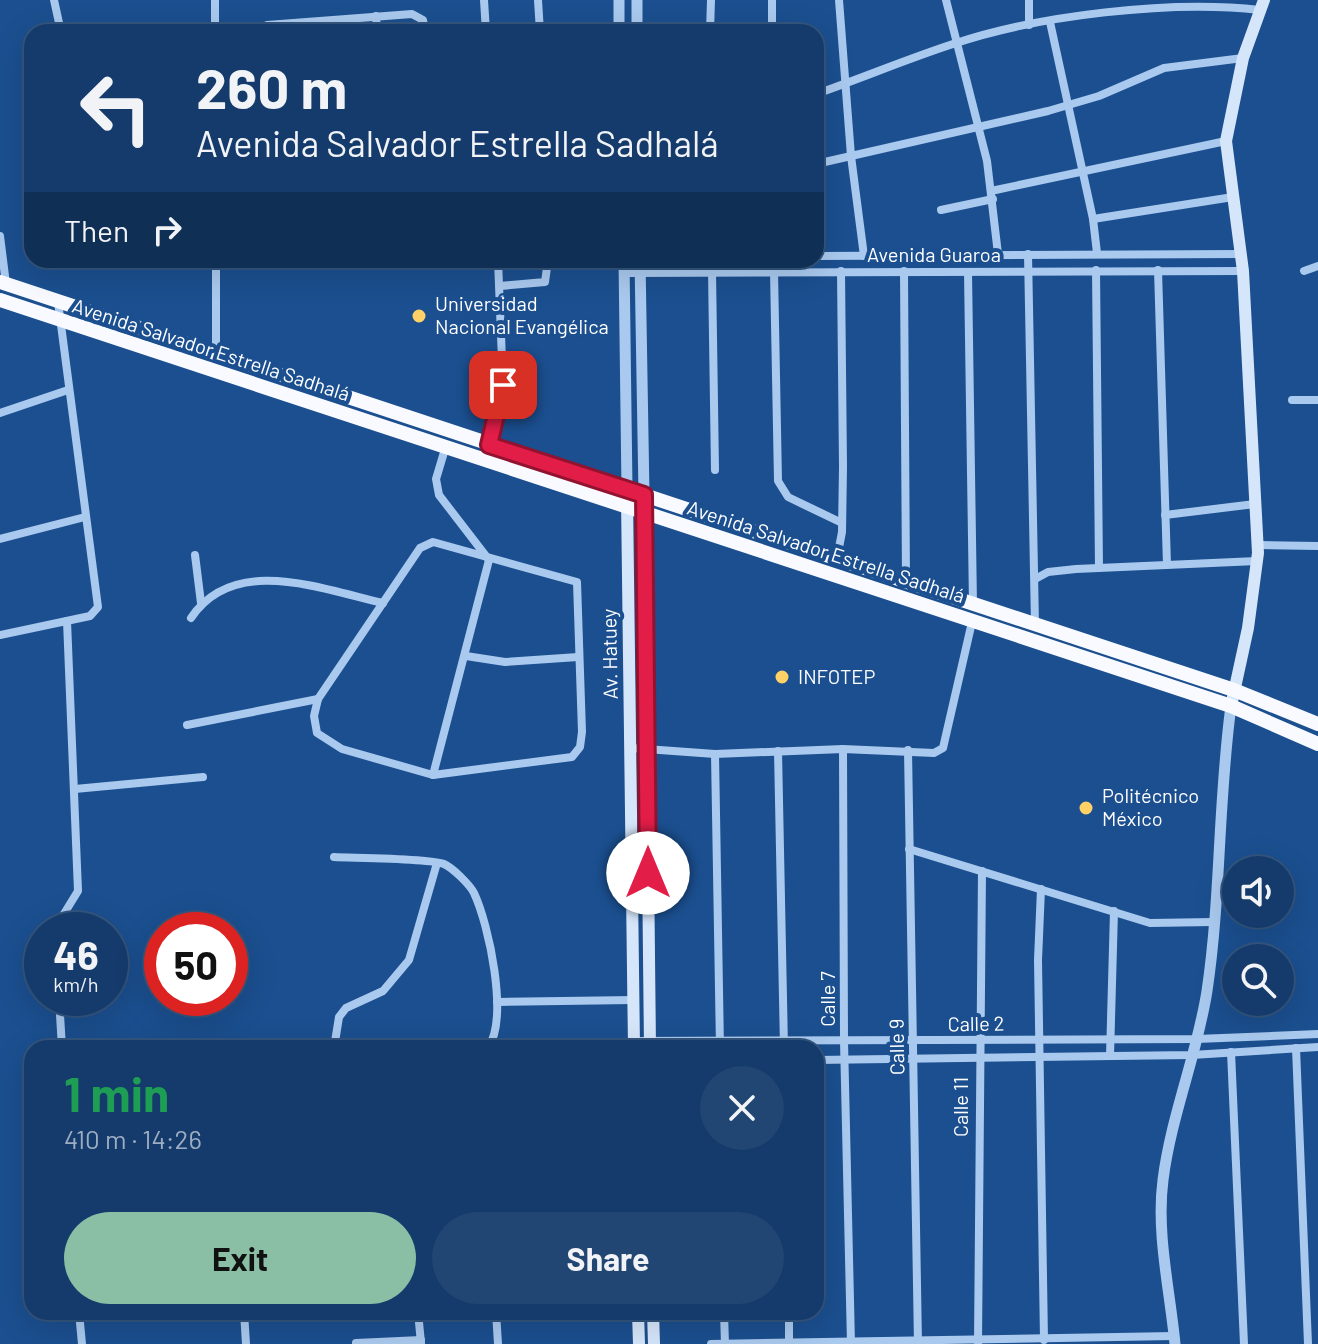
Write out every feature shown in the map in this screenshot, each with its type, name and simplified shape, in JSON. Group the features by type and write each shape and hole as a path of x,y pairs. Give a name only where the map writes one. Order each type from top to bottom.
{"highway":[{"name":"Avenida Salvador Estrella Sadhalá","path":"3,283 1234,690 1318,724"},
{"name":"Avenida Salvador Estrella Sadhalá","path":"0,300 1231,706 1318,744"}],"main road":[{"path":"1231,706 1258,545 1242,254 1226,141 1243,58 1262,5"},
{"name":"Av. Hatuey","path":"627,489 634,1040"},
{"name":"Av. Hatuey","path":"644,495 650,1040"},
{"path":"638,1320 639,1344"},
{"path":"653,1320 654,1344"}],"street":[{"path":"54,0 59,24"},
{"path":"215,0 215,24"},
{"path":"484,0 486,24"},
{"path":"538,0 540,24"},
{"path":"619,0 619,24"},
{"path":"637,0 637,24"},
{"path":"710,24 711,0"},
{"path":"772,0 772,24"},
{"path":"839,0 851,156 864,256"},
{"path":"946,0 979,125 992,195 998,254"},
{"path":"1029,0 1029,25"},
{"path":"824,91 956,43 1029,25 1175,5 1262,5"},
{"path":"376,16 376,24"},
{"path":"327,24 376,16 420,16 422,24"},
{"path":"1050,22 1083,169 1097,253"},
{"path":"824,162 1068,105 1164,68 1243,58"},
{"path":"941,210 1083,169 1226,141"},
{"path":"1093,219 1233,197"},
{"path":"0,236 3,283"},
{"path":"1028,254 1037,578 1035,626 1031,642"},
{"name":"Avenida Guaroa","path":"824,256 1242,254"},
{"path":"1304,271 1318,266"},
{"path":"216,268 216,372"},
{"path":"485,462 503,385 499,268"},
{"path":"500,286 545,282 547,268"},
{"name":"Av. Hatuey","path":"624,268 627,489"},
{"path":"640,268 644,495"},
{"name":"Avenida Guaroa","path":"669,268 712,271 1243,271"},
{"path":"1096,270 1099,568"},
{"path":"1158,270 1167,565"},
{"path":"712,271 715,470"},
{"path":"774,271 778,481 788,497 842,523"},
{"path":"837,558 842,523 841,271"},
{"path":"904,271 906,583"},
{"path":"968,272 973,605"},
{"path":"0,635 95,613 98,601 58,302"},
{"path":"0,413 68,390"},
{"path":"1292,400 1318,400"},
{"path":"445,449 436,479 439,495 489,560"},
{"path":"1165,515 1255,504"},
{"path":"0,539 85,517"},
{"path":"429,542 489,560 577,582 580,747 568,759 433,775 342,749 317,733 314,716 318,699 420,548 429,542"},
{"path":"1258,545 1318,546"},
{"path":"195,555 201,603"},
{"path":"433,775 489,560"},
{"path":"1037,578 1052,571 1257,561"},
{"path":"191,618 201,603 223,587 247,581 296,584 383,603"},
{"path":"65,912 78,891 67,621"},
{"path":"632,748 715,754 843,749 934,753 943,748 972,622"},
{"path":"466,656 505,662 578,657"},
{"path":"187,725 318,699"},
{"path":"711,1344 1175,1340 1161,1206 1175,1116 1207,990 1218,822 1231,706"},
{"name":"Calle 7","path":"843,749 844,1041 851,1342"},
{"name":"Calle 9","path":"908,750 918,1342"},
{"path":"778,751 784,1040"},
{"path":"715,754 720,1040"},
{"path":"75,789 203,777"},
{"path":"909,849 1162,925 1213,922"},
{"path":"334,857 444,864 473,890 486,929 497,1002 496,1029 491,1040"},
{"path":"335,1040 339,1017 346,1008 383,991 409,960 437,863"},
{"name":"Calle 11","path":"978,1342 977,1060 982,871"},
{"path":"1041,889 1039,1058 1044,1341"},
{"path":"1110,1056 1114,911"},
{"path":"497,1002 633,1000"},
{"path":"60,1016 62,1040"},
{"name":"Calle 2","path":"824,1042 1197,1039 1318,1034"},
{"path":"1260,1036 1260,1050"},
{"name":"Calle 2","path":"824,1060 1192,1055 1318,1047"},
{"path":"1296,1048 1308,1344"},
{"path":"1231,1052 1244,1344"},
{"path":"80,1320 82,1344"},
{"path":"244,1320 246,1344"},
{"path":"356,1343 421,1342 419,1320"},
{"path":"496,1320 498,1344"},
{"path":"724,1320 725,1344"},
{"path":"789,1320 789,1343"}],"place":[{"name":"Universidad Nacional Evangélica","path":"419,316"},
{"name":"INFOTEP","path":"782,677"},
{"name":"Politécnico México","path":"1086,808"}],"route":[{"path":"503,385 489,445 644,495 648,873"}]}
